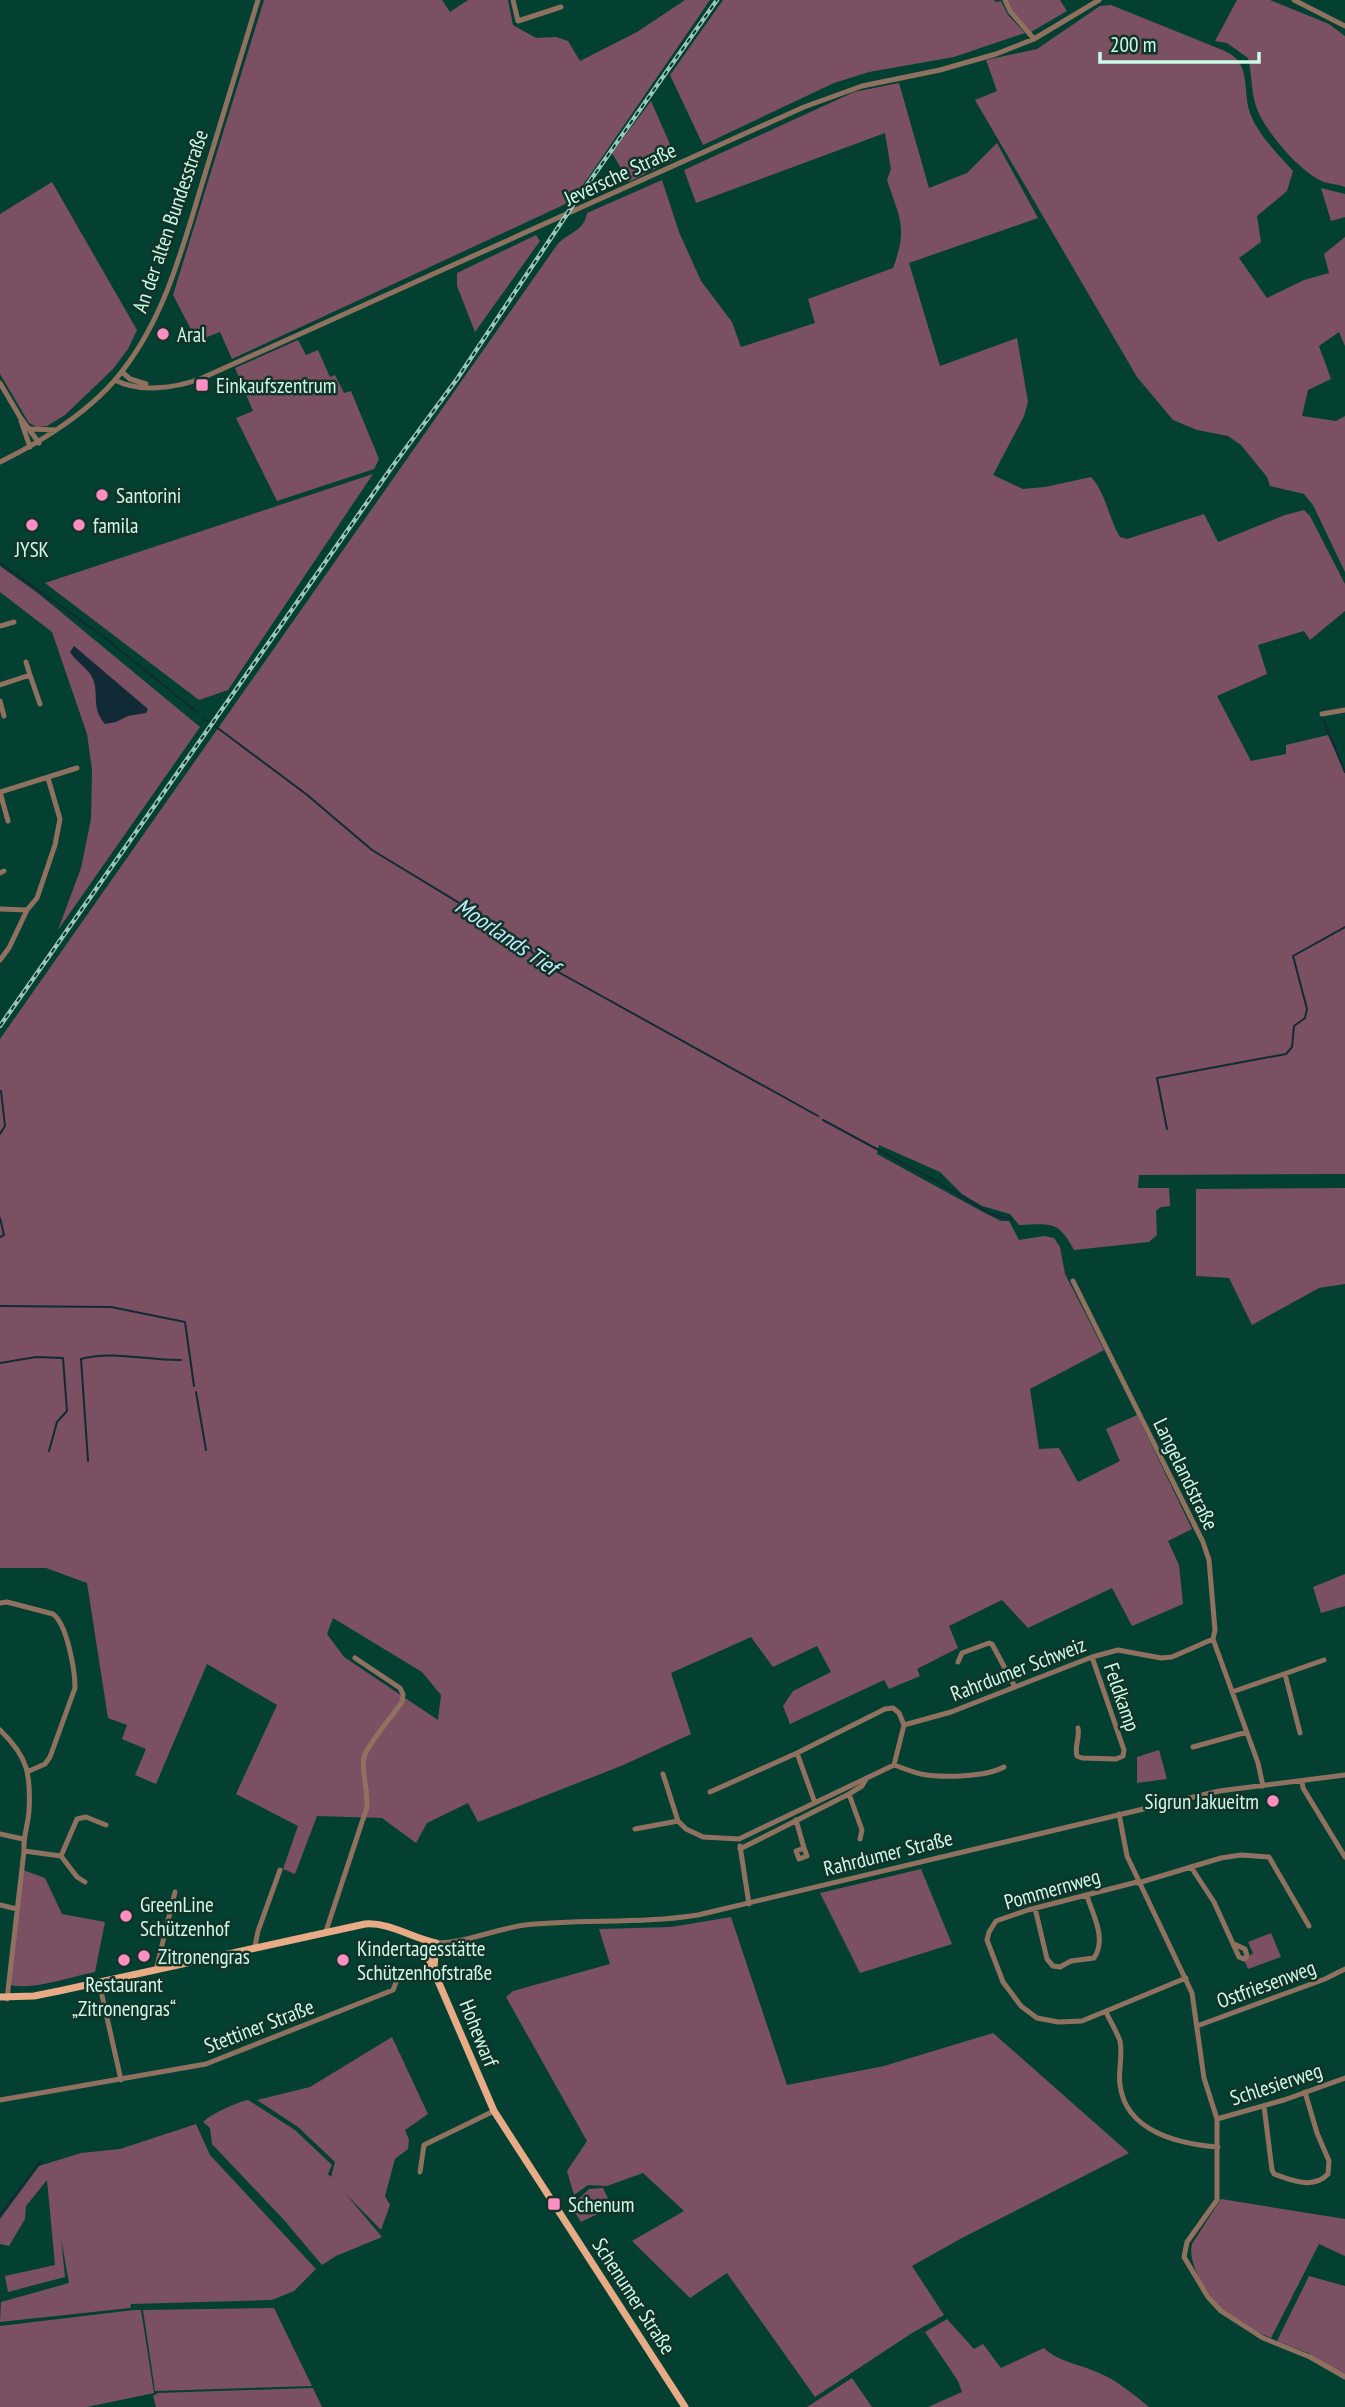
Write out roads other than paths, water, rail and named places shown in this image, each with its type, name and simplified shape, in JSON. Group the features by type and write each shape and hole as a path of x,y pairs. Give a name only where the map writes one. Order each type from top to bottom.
{"main road":[{"path":"3,1998 39,1995 357,1924 376,1924 436,1943"},
{"name":"Hohewarf","path":"425,1941 426,1953 494,2111 554,2204"},
{"name":"Hohewarf","path":"434,1968 436,1943"},
{"name":"Schenumer Straße","path":"554,2204 685,2407"}],"street":[{"name":"An der alten Bundesstraße","path":"0,462 38,443 115,380 150,328 169,286 258,0"},
{"path":"513,0 518,21 561,7"},
{"path":"1005,0 1010,11 1034,39"},
{"name":"Jeversche Straße","path":"115,380 125,385 173,387 200,379 828,97 862,86 955,66 1034,39 1099,0"},
{"path":"1294,0 1345,26"},
{"path":"122,372 130,379 156,387"},
{"path":"0,383 38,443"},
{"path":"20,417 30,447"},
{"path":"30,429 56,430"},
{"path":"0,626 14,622"},
{"path":"26,662 40,704"},
{"path":"0,685 30,676"},
{"path":"0,701 4,716"},
{"path":"1322,714 1345,710"},
{"path":"8,821 0,792 77,768"},
{"path":"0,960 9,948 27,910 37,898 60,824 48,778"},
{"path":"0,909 27,910"},
{"name":"Langelandstraße","path":"1073,1281 1203,1542 1209,1560 1215,1630 1213,1639 1258,1763 1263,1786"},
{"path":"0,1603 7,1602 53,1614 58,1618 63,1627 75,1677 75,1688 50,1757 45,1764 29,1771"},
{"name":"Rahrdumer Schweiz","path":"904,1725 951,1712 1092,1657 1118,1650 1161,1658 1172,1657 1213,1639"},
{"path":"958,1662 962,1653 992,1644 1015,1687"},
{"name":"Feldkamp","path":"1078,1728 1075,1750 1077,1756 1116,1759 1123,1756 1124,1750 1092,1657"},
{"path":"326,1931 367,1807 364,1756 402,1702 403,1694 400,1688 355,1658"},
{"path":"1232,1692 1324,1660"},
{"path":"1285,1674 1300,1733"},
{"path":"710,1792 885,1709 893,1708 899,1713 904,1725 894,1765"},
{"path":"0,1730 12,1741 29,1771 29,1813 23,1839 17,1909 3,1998"},
{"path":"1193,1746 1247,1732"},
{"path":"797,1753 815,1802"},
{"path":"663,1774 678,1821 686,1829 703,1837 738,1839 894,1765 932,1775 995,1772 1004,1767"},
{"name":"Rahrdumer Straße","path":"436,1943 459,1941 494,1930 527,1925 679,1918 749,1904 1219,1791 1345,1775"},
{"path":"740,1849 849,1794 862,1786 866,1779"},
{"path":"1301,1781 1345,1857"},
{"path":"849,1794 862,1830 860,1839"},
{"path":"1119,1814 1127,1856 1192,1993 1204,2078 1217,2119 1217,2196 1187,2242 1184,2257 1193,2276 1221,2311 1263,2338 1310,2357 1345,2377"},
{"path":"61,1856 77,1819 86,1817 106,1825"},
{"path":"796,1820 804,1848"},
{"path":"635,1829 678,1821"},
{"path":"0,1834 23,1839"},
{"path":"738,1839 749,1904"},
{"path":"24,1850 61,1856 77,1877 85,1882"},
{"name":"Pommernweg","path":"1186,1978 1083,2021 1058,2022 1037,2018 1021,2006 1003,1982 988,1947 989,1932 996,1921 1035,1908 1241,1855 1269,1857 1309,1926"},
{"path":"1191,1867 1200,1885 1214,1902 1234,1944"},
{"path":"255,1946 280,1871"},
{"path":"156,1970 175,1892"},
{"path":"1035,1908 1047,1959 1054,1966 1060,1967 1071,1961 1094,1958 1099,1951 1100,1937 1087,1896"},
{"path":"0,1905 17,1909"},
{"name":"Ostfriesenweg","path":"1197,2026 1325,1979 1345,1969"},
{"name":"Stettiner Straße","path":"0,2100 206,2064 393,1990 397,1980"},
{"path":"99,1982 121,2080"},
{"path":"1106,2012 1120,2042 1120,2085 1125,2104 1133,2115 1151,2130 1171,2139 1218,2147"},
{"name":"Schlesierweg","path":"1217,2119 1345,2078"},
{"path":"1264,2106 1274,2174 1306,2183 1317,2182 1328,2174 1329,2161 1317,2133 1305,2092"},
{"path":"419,2172 424,2145 494,2111"}],"water":[{"path":"74,646 148,709 146,713 105,724 98,712 93,679 70,652"}],"waterway":[{"name":"Moorlands Tief","path":"0,563 104,637 198,713"},
{"name":"Moorlands Tief","path":"204,718 209,722"},
{"path":"1323,719 1345,772"},
{"name":"Moorlands Tief","path":"215,726 306,794 372,850 522,941 542,963 818,1116"},
{"path":"1167,1129 1157,1078 1286,1054 1292,1047 1294,1026 1305,1018 1307,1009 1293,956 1345,927"},
{"path":"0,1134 5,1126 1,1091"},
{"name":"Moorlands Tief","path":"823,1120 993,1215 1011,1219"},
{"path":"0,1218 4,1235 0,1237"},
{"path":"0,1306 111,1307 185,1322 194,1386"},
{"path":"88,1461 81,1359 118,1356 181,1360"},
{"path":"0,1363 36,1357 63,1358 67,1411 57,1422 49,1451"},
{"path":"196,1392 206,1450"},
{"path":"0,2215 41,2161"}],"railway":[{"path":"0,1026 392,467 457,379 573,205 717,0"}],"place":[{"name":"Aral","path":"163,334"},
{"name":"Einkaufszentrum","path":"202,385"},
{"name":"Santorini","path":"102,495"},
{"name":"JYSK","path":"32,525"},
{"name":"famila","path":"79,525"},
{"name":"Sigrun Jakueitm","path":"1273,1801"},
{"name":"GreenLine Schützenhof","path":"126,1916"},
{"name":"Zitronengras","path":"144,1956"},
{"name":"Restaurant „Zitronengras“","path":"124,1960"},
{"name":"Kindertagesstätte Schützenhofstraße","path":"343,1960"},
{"name":"Schenum","path":"554,2204"}]}
